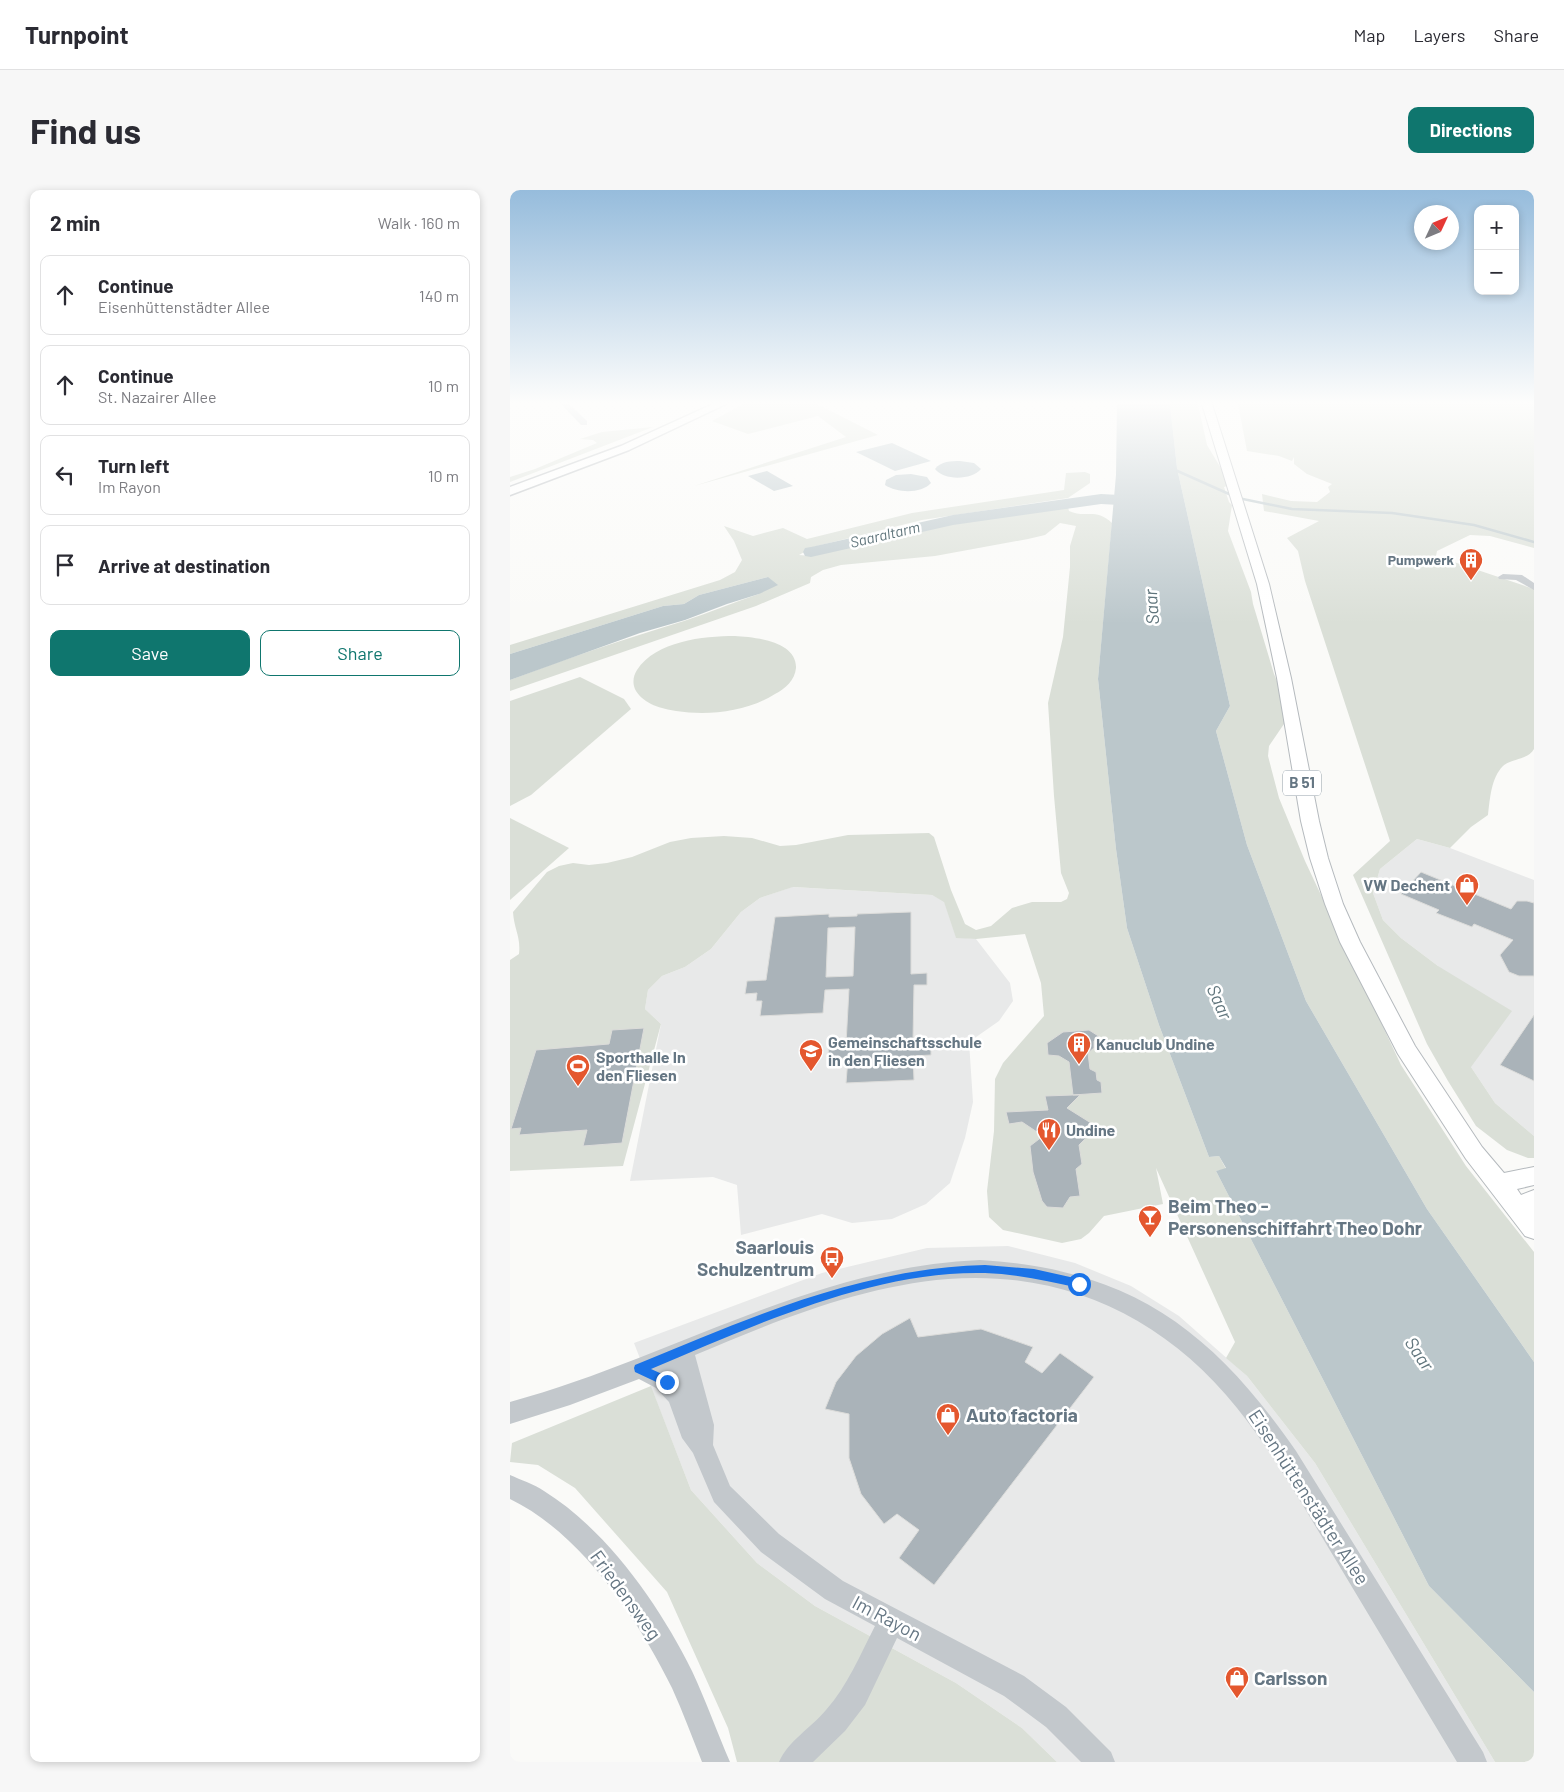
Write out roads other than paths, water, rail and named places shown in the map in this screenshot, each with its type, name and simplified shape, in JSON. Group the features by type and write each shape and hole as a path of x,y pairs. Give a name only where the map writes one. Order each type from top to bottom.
{"highway":[{"path":"510,486 533,477"},
{"path":"510,491 546,477"}],"main road":[{"name":"B 51","path":"1229,477 1263,584 1284,678 1318,858 1334,904 1367,976 1406,1049 1458,1129 1497,1184 1524,1203 1534,1229"},
{"path":"1497,1184 1534,1176"}],"street":[{"path":"1504,576 1518,578 1534,586"},
{"name":"Eisenhüttenstädter Allee","path":"510,1413 592,1388 674,1353 826,1296 896,1278 947,1270 985,1269 1034,1273 1079,1284 1124,1301 1160,1323 1195,1348 1226,1378 1259,1416 1288,1458 1473,1762"},
{"name":"Im Rayon","path":"674,1353 681,1402 690,1430 701,1446 722,1494 770,1543 834,1590 1014,1686 1056,1718 1102,1762"},
{"name":"Im Rayon","path":"674,1353 703,1425 701,1446"},
{"name":"Im Rayon","path":"639,1368 667,1382 681,1402"},
{"name":"Friedensweg","path":"510,1487 544,1503 567,1522 586,1541 637,1603 676,1668 716,1762"},
{"path":"793,1762 835,1722 855,1695 891,1621"}],"water":[{"path":"750,477 778,477 793,486 774,491"},
{"path":"891,477 927,477 931,483 927,487 915,491 902,491 885,485 886,480"},
{"name":"Saar","path":"1116,477 1179,477 1230,706 1216,731 1247,845 1306,1001 1427,1209 1534,1362 1534,1692 1429,1586 1216,1171 1226,1168 1219,1156 1209,1157 1159,1025 1127,928 1116,849 1098,679"},
{"path":"768,577 778,585 759,594 685,620 640,633 510,680 510,654 663,606 684,604 699,595"}],"waterway":[{"path":"1192,477 1238,498 1292,509 1392,513 1474,525 1534,542"},
{"name":"Saaraltarm","path":"811,552 953,520 1101,499 1138,501"}],"place":[{"name":"Pumpwerk","path":"1471,581"},
{"name":"VW Dechent","path":"1467,906"},
{"name":"Kanuclub Undine","path":"1079,1065"},
{"name":"Gemeinschaftsschule in den Fliesen","path":"811,1072"},
{"name":"Sporthalle In den Fliesen","path":"578,1087"},
{"name":"Undine","path":"1049,1151"},
{"name":"Beim Theo - Personenschiffahrt Theo Dohr","path":"1150,1238"},
{"name":"Saarlouis Schulzentrum","path":"832,1279"},
{"name":"Auto factoria","path":"948,1436"},
{"name":"Carlsson","path":"1237,1699"}]}
